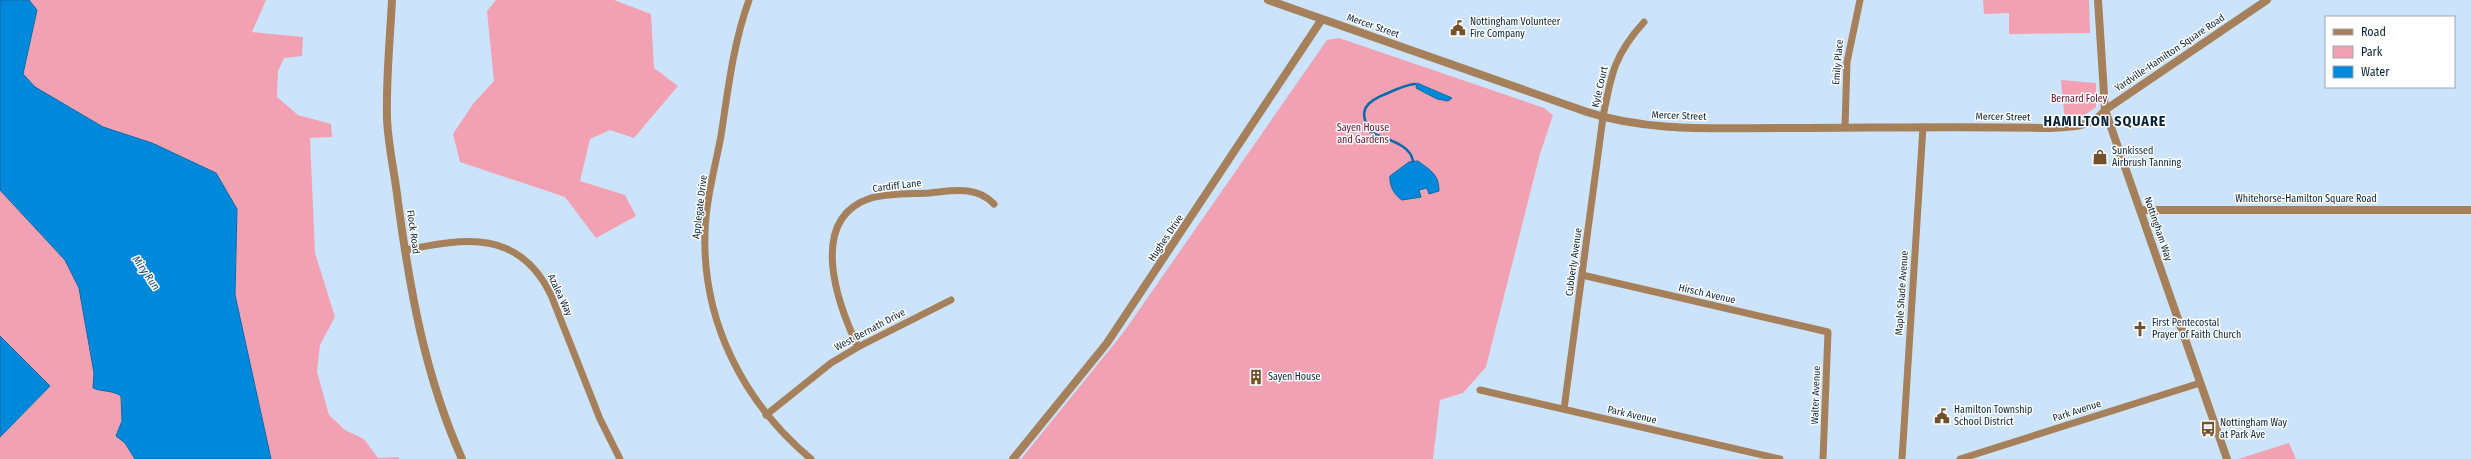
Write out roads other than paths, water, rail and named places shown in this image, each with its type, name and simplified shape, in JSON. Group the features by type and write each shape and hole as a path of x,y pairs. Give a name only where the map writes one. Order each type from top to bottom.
{"street":[{"name":"Flock Road","path":"392,0 387,63 387,119 411,296 426,361 439,401 462,459"},
{"name":"Applegate Drive","path":"749,0 736,38 705,230 709,286 721,333 738,373 766,415 811,459"},
{"name":"Mercer Street","path":"1268,0 1603,117 1651,126 1845,128 2074,127 2098,119 2105,110"},
{"name":"Emily Place","path":"1845,128 1847,62 1850,39 1860,0"},
{"name":"Nottingham Way","path":"2098,0 2105,110 2227,459"},
{"name":"Yardville-Hamilton Square Road","path":"2105,110 2267,0"},
{"name":"Hughes Drive","path":"1013,459 1107,342 1322,19"},
{"name":"Kyle Court","path":"1603,117 1611,73 1628,40 1644,22"},
{"name":"Cubberly Avenue","path":"1564,409 1603,117"},
{"name":"Maple Shade Avenue","path":"1902,459 1923,128"},
{"name":"Cardiff Lane","path":"858,347 841,308 834,272 833,240 845,216 853,208 872,198 964,190 983,195 994,204"},
{"name":"Whitehorse-Hamilton Square Road","path":"2141,210 2471,210"},
{"name":"Azalea Way","path":"405,250 446,242 477,241 502,246 528,261 544,280 551,295 600,419 620,459"},
{"name":"Hirsch Avenue","path":"1582,275 1828,332"},
{"name":"West Bernath Drive","path":"766,415 812,377 858,347 951,300"},
{"name":"Walter Avenue","path":"1823,459 1828,332"},
{"name":"Park Avenue","path":"1960,459 2200,383"},
{"name":"Park Avenue","path":"1480,390 1780,459"}],"water":[{"name":"Miry Run","path":"0,0 29,0 37,10 23,74 35,87 103,127 152,143 216,173 237,209 235,295 271,459 135,459 125,443 116,436 122,421 121,396 93,388 94,373 79,288 65,260 0,190"},
{"path":"1417,83 1452,98 1448,101 1437,99 1416,88"},
{"path":"1418,161 1433,173 1439,185 1439,191 1429,194 1427,188 1419,190 1421,197 1402,200 1393,190 1390,183 1390,176 1409,162"},
{"path":"0,336 50,386 0,437"}],"waterway":[{"path":"1413,161 1411,155 1402,146 1371,132 1364,118 1364,112 1369,103 1374,99 1401,87 1415,84"}],"place":[{"name":"Nottingham Volunteer Fire Company","path":"1458,28"},
{"name":"Sunkissed Airbrush Tanning","path":"2100,157"},
{"name":"First Pentecostal Prayer of Faith Church","path":"2140,329"},
{"name":"Sayen House","path":"1256,377"},
{"name":"Hamilton Township School District","path":"1942,416"},
{"name":"Nottingham Way at Park Ave","path":"2208,429"}],"district":[{"name":"HAMILTON SQUARE","path":"2105,121"}],"park label":[{"name":"Bernard Foley","path":"2079,99"},
{"name":"Sayen House and Gardens","path":"1363,134"}]}
